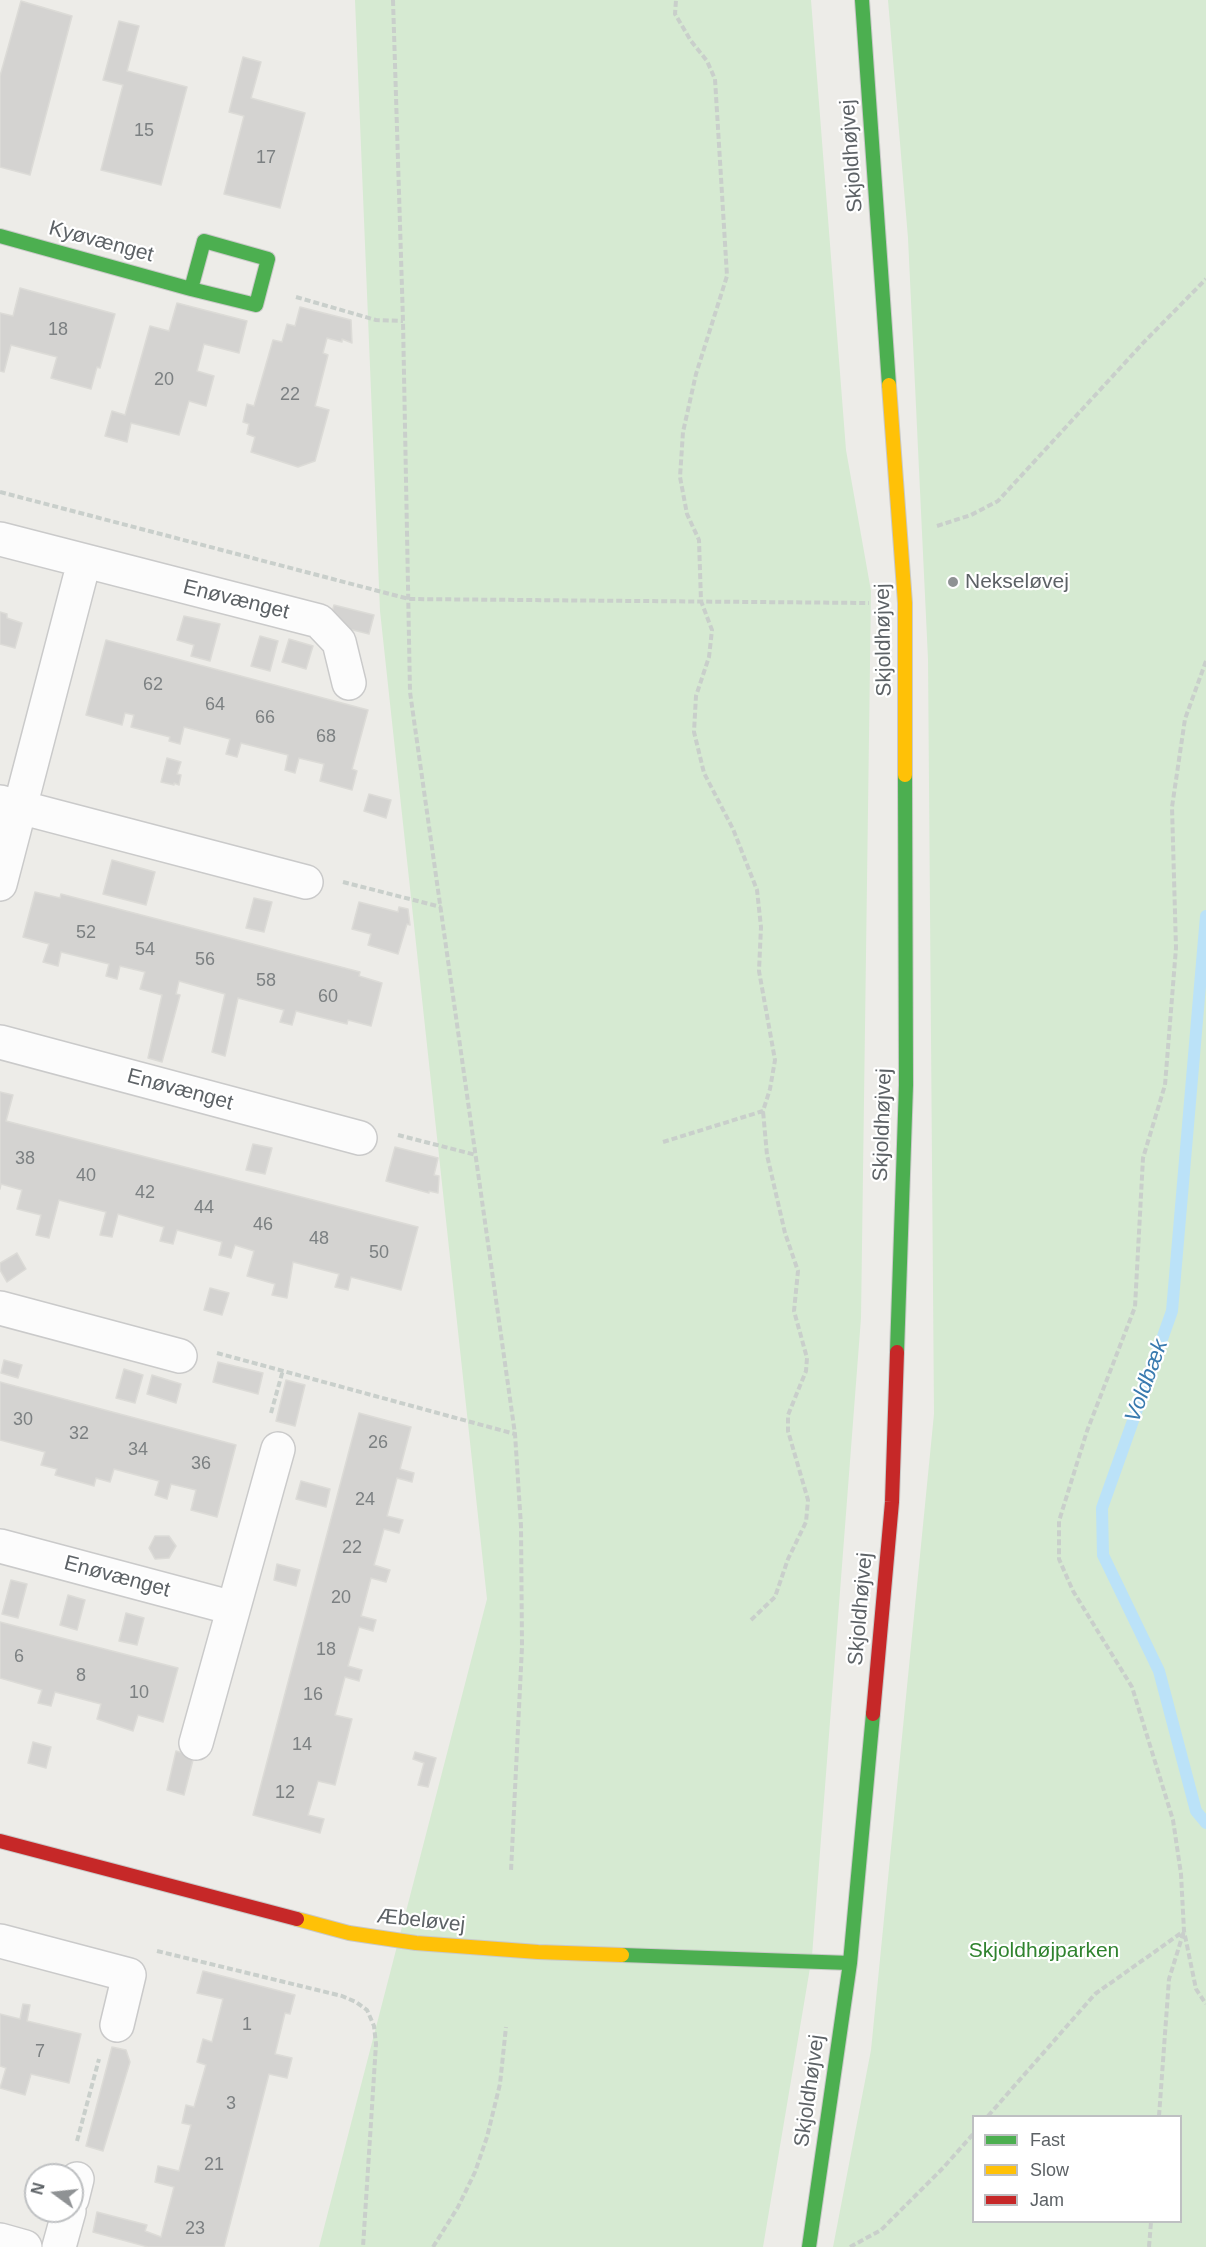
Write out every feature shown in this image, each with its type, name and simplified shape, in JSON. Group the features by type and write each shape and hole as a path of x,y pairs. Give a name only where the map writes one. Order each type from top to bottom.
{"street":[{"name":"Skjoldhøjvej","path":"808,2247 850,1963 892,1502 906,1085 905,603 902,535 862,0"},
{"name":"Kyøvænget","path":"0,236 191,289 256,305 268,259 204,241 191,289"},
{"name":"Enøvænget","path":"0,539 319,621 339,642 349,682"},
{"path":"0,884 10,805 84,562"},
{"path":"10,805 306,882"},
{"name":"Enøvænget","path":"0,1042 360,1138"},
{"path":"0,1308 180,1356"},
{"path":"196,1743 278,1449"},
{"name":"Enøvænget","path":"0,1546 233,1608"},
{"name":"Æbeløvej","path":"0,1841 349,1933 416,1943 538,1952 850,1963"},
{"path":"0,1941 129,1975 117,2025"},
{"path":"59,2247 66,2223"},
{"path":"0,2240 25,2247"}],"path":[{"path":"393,0 403,321 410,692 515,1434 521,1526 522,1647 512,1871"},
{"path":"676,0 675,14 691,41 707,61 715,79 727,276 696,374 682,432 680,477 687,514 699,540 701,601 712,630 710,657 696,696 694,732 705,773 733,829 758,890 761,927 759,971 775,1060 763,1111 767,1155 785,1233 798,1271 794,1311 807,1358 806,1371 788,1415 788,1431 808,1500 806,1522 775,1597 751,1620"},
{"path":"902,535 946,524 971,515 998,501 1144,342 1206,279"},
{"path":"338,308 376,320 403,321"},
{"path":"0,492 409,599 905,603"},
{"path":"1206,661 1185,718 1172,807 1176,948 1164,1085 1143,1158 1135,1307 1087,1431 1059,1521 1059,1559 1073,1591 1132,1687 1173,1820 1181,1874 1184,1930 1196,1989 1206,2004"},
{"path":"306,882 308,873 441,907"},
{"path":"663,1142 763,1111"},
{"path":"360,1138 363,1126 476,1155"},
{"path":"180,1356 183,1344 515,1434"},
{"path":"989,2115 1095,1994 1184,1930"},
{"path":"1159,2115 1169,1979 1184,1930"},
{"path":"129,1975 158,1950 342,1996 367,2010 374,2026 376,2044 363,2247"},
{"path":"77,2142 109,2023 117,2025"},
{"path":"433,2247 458,2207 475,2172 487,2137 500,2084 506,2026"},
{"path":"850,2247 881,2230 972,2135"},
{"path":"1149,2247 1151,2223"}],"green space":[{"path":"355,0 811,0 846,450 871,591 861,1318 812,1956 763,2247 319,2247 487,1599 380,611"},
{"name":"Skjoldhøjparken","path":"888,0 1206,0 1206,2247 833,2247 871,2050 934,1414 928,659 908,238"}],"building":[{"path":"21,1 72,16 30,175 0,167 0,76"},
{"path":"119,21 139,26 127,71 187,87 161,185 101,170 123,85 103,80"},
{"path":"243,57 261,62 251,98 305,113 280,208 224,194 244,116 229,112"},
{"path":"20,288 115,314 100,368 97,367 91,389 51,378 57,357 11,345 4,372 0,371 0,313 13,316"},
{"path":"177,303 247,321 239,353 204,344 197,371 214,376 206,406 189,401 179,435 131,423 127,442 105,436 112,411 125,415 150,326 169,331"},
{"path":"300,307 351,320 352,343 342,339 342,342 327,338 323,353 328,355 315,406 329,410 315,461 298,467 251,452 255,437 247,434 249,424 243,422 247,404 254,406 273,340 282,342 287,324 295,326"},
{"path":"334,605 374,615 369,634 329,624"},
{"path":"0,612 7,614 7,618 22,623 15,648 0,644"},
{"path":"184,616 220,624 210,661 191,656 194,645 177,640"},
{"path":"260,636 278,641 270,671 251,666"},
{"path":"289,639 313,646 306,669 282,662"},
{"path":"106,640 368,710 352,769 357,771 352,790 320,781 324,764 299,758 295,773 285,770 288,755 241,743 237,757 226,754 230,739 184,727 180,744 169,741 170,737 131,727 134,715 125,713 122,725 86,715"},
{"path":"167,758 181,762 177,774 181,775 179,785 161,782"},
{"path":"369,794 391,800 386,818 364,811"},
{"path":"112,860 155,872 146,905 103,894"},
{"path":"35,892 60,898 61,894 360,972 359,976 382,983 371,1026 348,1020 347,1024 296,1011 292,1025 280,1022 284,1010 238,998 225,1056 212,1052 225,994 179,981 176,994 180,995 162,1062 148,1058 162,995 140,989 145,972 120,966 117,979 106,976 109,964 61,952 58,966 43,962 49,944 23,937"},
{"path":"254,898 272,902 264,932 246,928"},
{"path":"359,902 398,912 399,907 408,909 410,925 407,924 398,954 368,945 371,934 352,929"},
{"path":"0,1092 13,1095 6,1121 418,1227 401,1290 351,1277 348,1290 335,1287 339,1274 293,1262 287,1298 272,1295 275,1284 247,1276 254,1251 235,1245 231,1258 219,1255 222,1242 177,1230 173,1244 160,1241 164,1227 118,1214 112,1237 100,1235 106,1212 59,1200 49,1238 36,1235 41,1215 17,1209 22,1190 1,1184 0,1189"},
{"path":"253,1144 272,1148 265,1174 246,1170"},
{"path":"395,1147 438,1158 434,1175 439,1176 438,1193 429,1191 429,1193 386,1181"},
{"path":"17,1253 26,1269 7,1282 0,1270 0,1263"},
{"path":"210,1288 229,1293 222,1315 204,1310"},
{"path":"4,1360 22,1365 18,1378 1,1373"},
{"path":"218,1362 263,1373 258,1394 213,1382"},
{"path":"124,1369 143,1375 135,1403 116,1398"},
{"path":"152,1375 181,1384 176,1403 147,1394"},
{"path":"286,1380 305,1385 295,1426 276,1421"},
{"path":"0,1382 236,1445 217,1517 191,1510 196,1490 171,1484 167,1499 155,1495 159,1481 114,1469 110,1482 96,1478 94,1486 55,1475 57,1469 41,1465 45,1452 0,1440"},
{"path":"359,1413 411,1427 400,1469 414,1473 412,1482 397,1478 387,1516 403,1520 399,1533 384,1529 374,1565 390,1570 386,1582 371,1578 361,1616 376,1620 373,1631 359,1627 348,1666 362,1670 359,1681 345,1677 335,1715 352,1719 335,1785 318,1781 308,1815 324,1819 320,1833 253,1815"},
{"path":"301,1481 330,1489 326,1507 296,1499"},
{"path":"155,1536 169,1536 176,1546 169,1558 155,1559 149,1548"},
{"path":"277,1564 300,1570 296,1586 274,1580"},
{"path":"11,1580 27,1584 18,1618 2,1614"},
{"path":"68,1595 85,1600 77,1630 60,1625"},
{"path":"126,1613 144,1618 137,1645 119,1641"},
{"path":"0,1622 178,1668 163,1722 138,1715 133,1731 97,1719 101,1704 55,1692 51,1706 38,1703 42,1690 0,1678"},
{"path":"33,1742 51,1747 46,1768 28,1763"},
{"path":"176,1751 194,1756 184,1795 167,1790"},
{"path":"415,1752 436,1758 428,1787 418,1785 424,1763 413,1759"},
{"path":"203,1971 295,1995 290,2014 285,2013 275,2054 292,2058 287,2078 269,2074 224,2247 148,2247 93,2232 97,2212 147,2225 145,2231 161,2237 174,2187 155,2182 158,2166 179,2171 191,2125 182,2123 186,2105 194,2107 206,2065 197,2062 203,2039 212,2042 223,1999 197,1993"},
{"path":"23,2004 30,2005 27,2021 81,2034 69,2083 31,2074 25,2095 0,2088 6,2068 0,2066 0,2014 20,2019"},
{"path":"112,2047 126,2050 130,2062 103,2151 86,2146"}],"waterway":[{"name":"Voldbæk","path":"1206,916 1172,1311 1102,1508 1103,1555 1159,1671 1196,1811 1206,1823"}],"traffic: fast":[{"path":"862,0 889,385"},
{"path":"0,236 191,289 256,305 268,259 204,241 191,289"},
{"path":"897,1352 906,1085 905,775"},
{"path":"809,2247 850,1963 873,1714"},
{"path":"622,1955 850,1963"}],"traffic: slow":[{"path":"889,385 905,603 905,775"},
{"path":"297,1919 349,1933 416,1943 538,1952 622,1955"}],"traffic: jam":[{"path":"873,1714 892,1502 897,1352"},
{"path":"0,1841 297,1919"}],"place":[{"name":"Nekseløvej","path":"953,582"}]}
